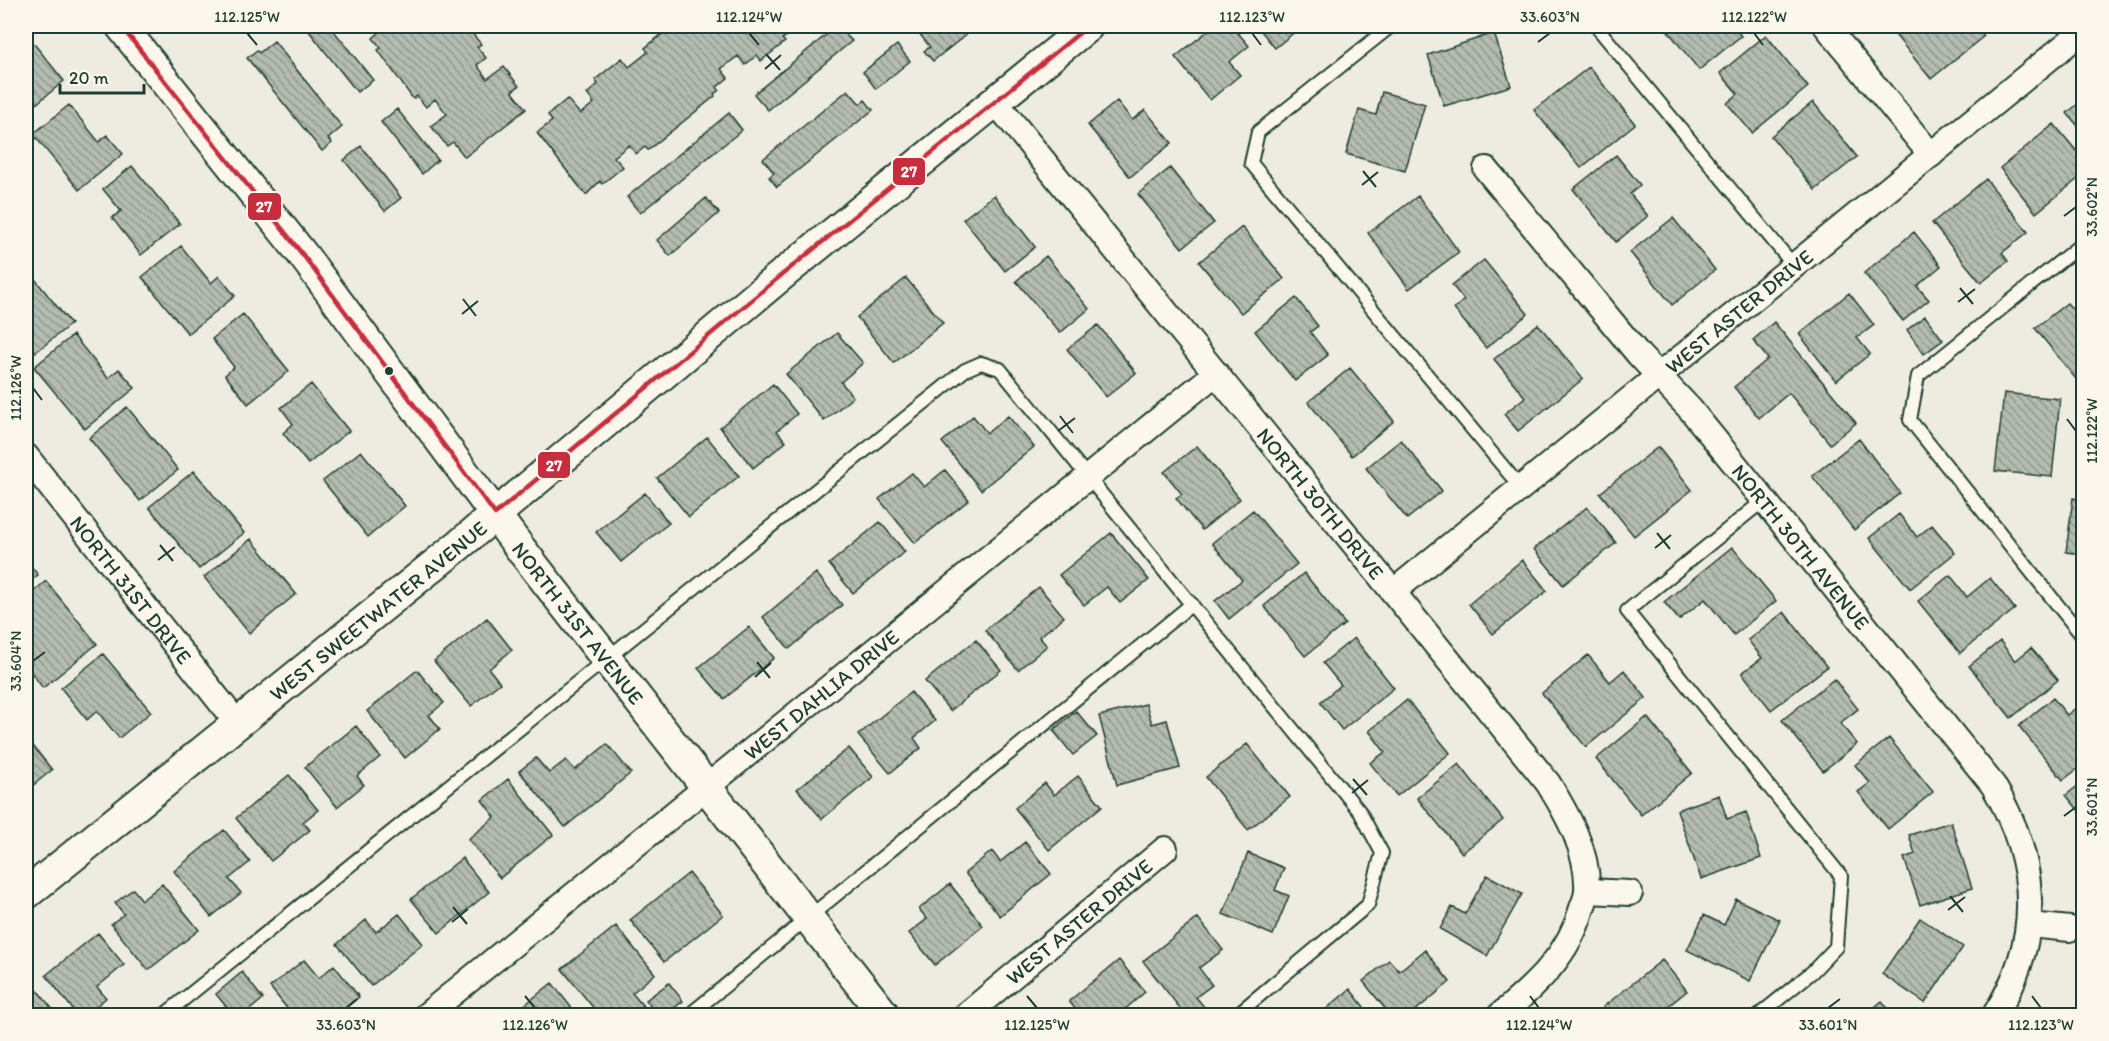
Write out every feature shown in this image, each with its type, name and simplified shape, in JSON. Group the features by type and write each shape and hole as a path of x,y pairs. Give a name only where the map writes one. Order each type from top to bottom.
{"street":[{"name":"NORTH 31ST AVENUE","path":"121,26 303,255 495,514 705,788 885,1016"},
{"name":"WEST SWEETWATER AVENUE","path":"26,894 495,514 994,100 1088,26"},
{"path":"1826,26 1931,155"},
{"name":"WEST ASTER DRIVE","path":"1394,591 2084,30"},
{"name":"NORTH 30TH DRIVE","path":"994,100 1548,783 1567,814 1582,851 1587,891"},
{"name":"NORTH 30TH AVENUE","path":"1486,169 1659,376 1690,409 1993,786 2007,808 2026,867 2030,898 2030,925 2010,991 1994,1016"},
{"name":"WEST DAHLIA DRIVE","path":"425,1016 1216,373"},
{"name":"NORTH 31ST DRIVE","path":"26,456 237,723"},
{"name":"WEST ASTER DRIVE","path":"965,1016 1165,849"},
{"path":"1499,1016 1550,970 1567,947 1579,921 1587,891 1630,893"},
{"path":"2030,925 2070,929"}],"lane":[{"path":"1391,26 1258,132 1251,163 1521,488"},
{"path":"1596,26 1794,266"},
{"path":"2084,242 1918,376 1910,420 2084,638"},
{"path":"163,1016 965,370 981,363 1000,369 1360,812 1382,853 1368,905 1235,1016"},
{"path":"1758,1016 1812,972 1836,947 1841,876 1627,611 1764,500"},
{"path":"688,1016 1192,604"}],"building":[{"path":"305,26 330,26 373,80 357,92"},
{"path":"378,26 466,26 481,44 477,47 486,58 477,65 487,79 504,67 519,86 512,91 526,109 465,157 453,142 447,146 431,126 447,114 435,99 426,107 417,96 413,99 378,50 381,48 373,38 382,30"},
{"path":"672,26 684,26 687,29 690,26 802,26 782,39 785,42 761,61 757,55 745,65 738,56 721,69 728,78 717,87 719,90 714,94 715,96 648,150 645,147 636,154 629,145 614,157 623,167 602,184 600,181 586,195 537,133 552,121 548,115 567,99 580,114 594,103 587,94 598,84 595,80 622,58 629,67 648,52 645,48"},
{"path":"837,26 852,41 768,110 754,94"},
{"path":"926,26 977,26 933,61 924,51 930,47 918,32"},
{"path":"1214,26 1232,26 1249,46 1229,62 1240,75 1210,100 1175,57"},
{"path":"1257,26 1302,26 1275,48"},
{"path":"1664,26 1733,26 1741,36 1699,70"},
{"path":"1888,26 1976,26 1984,36 1931,79"},
{"path":"1494,33 1511,86 1444,106 1428,55"},
{"path":"26,34 64,81 35,105 26,93"},
{"path":"1766,35 1808,87 1752,133 1727,103 1738,94 1720,73"},
{"path":"274,41 342,127 328,139 332,143 322,151 247,58 257,50 259,53"},
{"path":"897,45 910,61 876,89 863,72"},
{"path":"1589,67 1635,124 1581,168 1534,110"},
{"path":"848,90 860,104 865,100 873,110 777,187 769,177 774,173 763,159"},
{"path":"1382,92 1425,104 1405,171 1346,154 1359,110 1376,115"},
{"path":"2084,99 2084,133 2067,113"},
{"path":"1117,101 1132,120 1145,110 1172,143 1130,177 1088,125"},
{"path":"1813,102 1857,157 1815,190 1771,136"},
{"path":"69,105 99,142 107,135 123,154 79,190 33,134"},
{"path":"397,109 438,160 422,174 381,122"},
{"path":"729,113 742,130 640,213 627,197"},
{"path":"2054,124 2084,160 2084,174 2036,213 2000,168"},
{"path":"361,146 401,198 385,211 344,160"},
{"path":"1616,155 1640,185 1630,194 1648,216 1616,242 1573,189"},
{"path":"132,166 180,224 141,255 112,218 121,211 103,189"},
{"path":"1170,168 1214,223 1182,248 1138,194"},
{"path":"1986,179 2028,232 2002,253 2008,261 1981,283 1932,223"},
{"path":"994,195 1035,247 1005,271 963,219"},
{"path":"1418,196 1459,252 1409,289 1368,233"},
{"path":"706,198 719,213 670,256 657,240"},
{"path":"1673,218 1715,270 1672,305 1630,252"},
{"path":"1242,227 1284,279 1241,313 1199,262"},
{"path":"1914,232 1941,266 1917,286 1929,300 1903,321 1864,273"},
{"path":"181,246 211,283 219,276 235,296 188,334 142,277"},
{"path":"1046,256 1089,309 1060,333 1016,281"},
{"path":"1484,260 1528,314 1486,348 1454,309 1464,300 1452,285"},
{"path":"26,268 71,324 36,352 26,339"},
{"path":"906,278 943,323 894,363 857,317"},
{"path":"1849,293 1874,325 1857,338 1870,354 1836,381 1799,334"},
{"path":"1296,298 1318,326 1310,332 1328,355 1295,381 1255,331"},
{"path":"2067,303 2084,323 2084,374 2076,379 2035,328"},
{"path":"243,314 289,371 248,404 225,375 234,367 212,339"},
{"path":"1925,316 1943,340 1924,354 1907,330"},
{"path":"1774,322 1856,423 1830,444 1789,393 1759,418 1734,387 1768,359 1753,340"},
{"path":"1538,324 1583,379 1518,431 1504,414 1525,397 1494,359"},
{"path":"1098,325 1136,373 1106,397 1067,349"},
{"path":"837,333 863,363 841,382 853,397 824,421 786,374"},
{"path":"73,335 108,378 119,369 135,388 85,429 34,367"},
{"path":"1350,368 1394,421 1352,456 1308,402"},
{"path":"311,384 349,431 308,464 283,433 293,424 281,408"},
{"path":"773,384 797,414 777,431 786,442 753,468 720,427"},
{"path":"2004,393 2060,399 2052,477 1995,471"},
{"path":"127,407 178,470 140,501 89,438"},
{"path":"973,416 987,433 1008,416 1034,447 981,490 942,442"},
{"path":"707,437 739,476 689,517 657,478"},
{"path":"1859,439 1900,493 1854,530 1812,476"},
{"path":"1401,440 1442,491 1407,519 1366,468"},
{"path":"1197,446 1240,499 1202,530 1176,498 1182,494 1164,472"},
{"path":"1658,447 1692,490 1634,536 1600,493"},
{"path":"361,451 405,506 368,537 323,481"},
{"path":"945,470 969,500 915,543 879,499 912,473 924,487"},
{"path":"194,471 244,533 199,569 149,507"},
{"path":"645,493 669,523 621,562 596,532"},
{"path":"2073,498 2084,500 2084,554 2066,552"},
{"path":"1587,507 1616,543 1563,585 1534,549"},
{"path":"1253,510 1297,564 1229,619 1215,601 1242,580 1212,543"},
{"path":"1899,514 1917,537 1932,525 1955,553 1910,589 1869,538"},
{"path":"880,522 905,552 853,593 829,564"},
{"path":"1111,533 1149,580 1120,603 1107,587 1084,605 1059,575"},
{"path":"251,539 296,594 249,633 204,577"},
{"path":"1732,547 1776,601 1734,635 1705,599 1679,620 1664,602"},
{"path":"26,560 38,575 26,585"},
{"path":"1522,560 1547,591 1493,634 1469,604"},
{"path":"816,573 842,605 789,649 763,617"},
{"path":"1304,573 1345,624 1305,656 1264,606"},
{"path":"1950,575 1967,597 1990,578 2015,609 1960,653 1918,601"},
{"path":"46,581 97,644 43,688 26,666 26,598"},
{"path":"1039,587 1064,617 1039,637 1047,646 1018,670 985,630"},
{"path":"1784,612 1827,667 1771,710 1742,673 1762,658 1748,640"},
{"path":"487,618 512,650 489,669 500,683 471,706 434,661"},
{"path":"749,627 774,658 724,699 698,668"},
{"path":"1354,638 1394,688 1342,730 1320,702 1341,685 1323,663"},
{"path":"976,640 1001,670 950,711 925,681"},
{"path":"2000,641 2015,661 2031,648 2058,680 2011,718 1969,666"},
{"path":"103,654 151,712 119,738 97,711 87,720 61,688"},
{"path":"1588,655 1610,682 1624,670 1646,698 1586,747 1542,693"},
{"path":"417,670 444,703 429,715 440,729 405,758 367,711"},
{"path":"1834,679 1858,709 1840,723 1857,744 1823,771 1782,720"},
{"path":"911,692 935,721 914,738 921,748 890,773 858,735"},
{"path":"2053,698 2067,715 2077,707 2084,716 2084,764 2063,780 2019,726"},
{"path":"1407,700 1450,753 1397,796 1370,763 1385,752 1369,731"},
{"path":"1146,704 1152,724 1167,720 1180,768 1117,785 1099,716"},
{"path":"1076,711 1097,736 1073,755 1053,730"},
{"path":"1647,717 1692,773 1641,815 1596,759"},
{"path":"356,726 380,757 357,776 364,785 337,807 305,767"},
{"path":"26,737 52,770 26,791"},
{"path":"1889,738 1933,792 1888,829 1858,792 1870,783 1855,765"},
{"path":"607,744 631,773 565,827 519,771 536,758 549,773 566,760 575,770"},
{"path":"1247,744 1290,797 1248,830 1206,777"},
{"path":"849,748 873,777 822,819 797,789"},
{"path":"1459,764 1503,820 1462,853 1417,798"},
{"path":"289,775 318,810 303,822 310,830 271,861 236,818"},
{"path":"1078,776 1102,806 1049,850 1015,808 1045,783 1054,795"},
{"path":"508,779 553,835 500,878 468,839 495,817 482,800"},
{"path":"2084,781 2084,817 2066,795"},
{"path":"1719,795 1727,819 1746,812 1761,858 1701,879 1677,810"},
{"path":"1951,822 1972,888 1920,905 1904,858 1915,854 1909,835"},
{"path":"224,830 250,862 229,879 241,893 211,917 174,871"},
{"path":"1025,842 1051,874 1000,916 965,873 992,851 1000,862"},
{"path":"1248,853 1284,868 1275,890 1289,896 1273,935 1223,914"},
{"path":"462,858 489,892 439,933 411,899"},
{"path":"689,873 723,915 664,962 630,920"},
{"path":"1487,875 1522,894 1487,956 1440,929 1452,907 1465,914"},
{"path":"162,884 199,930 148,970 111,924 124,914 115,903 133,889 142,900"},
{"path":"950,884 983,926 935,965 909,933 927,919 919,909"},
{"path":"1736,899 1780,920 1750,981 1687,950 1704,915 1724,925"},
{"path":"399,914 423,944 371,986 337,944 366,920 376,932"},
{"path":"1198,918 1223,950 1199,968 1212,985 1196,997 1209,1013 1205,1016 1186,1016 1143,961"},
{"path":"1920,918 1963,947 1925,1003 1882,974"},
{"path":"616,926 655,974 632,993 643,1006 632,1016 600,1016 562,969"},
{"path":"98,933 124,965 97,987 106,998 84,1016 78,1016 46,975"},
{"path":"1425,950 1450,982 1409,1016 1391,1016 1363,981 1389,960 1399,971"},
{"path":"304,960 319,978 334,965 359,997 336,1016 293,1016 270,987"},
{"path":"1119,960 1145,992 1122,1012 1125,1016 1081,1016 1069,1001"},
{"path":"1662,960 1687,991 1661,1012 1664,1016 1610,1016 1603,1007"},
{"path":"242,972 263,999 242,1016 234,1016 216,994"},
{"path":"552,983 578,1016 511,1016"},
{"path":"669,983 683,1001 664,1016 657,1016 646,1000"},
{"path":"34,986 58,1016 26,1016 26,993"},
{"path":"1350,989 1371,1016 1318,1016"},
{"path":"1882,1001 1894,1016 1864,1016"}],"transit line":[{"name":"27","path":"121,26 303,255 495,514 778,278 1088,26"}]}
